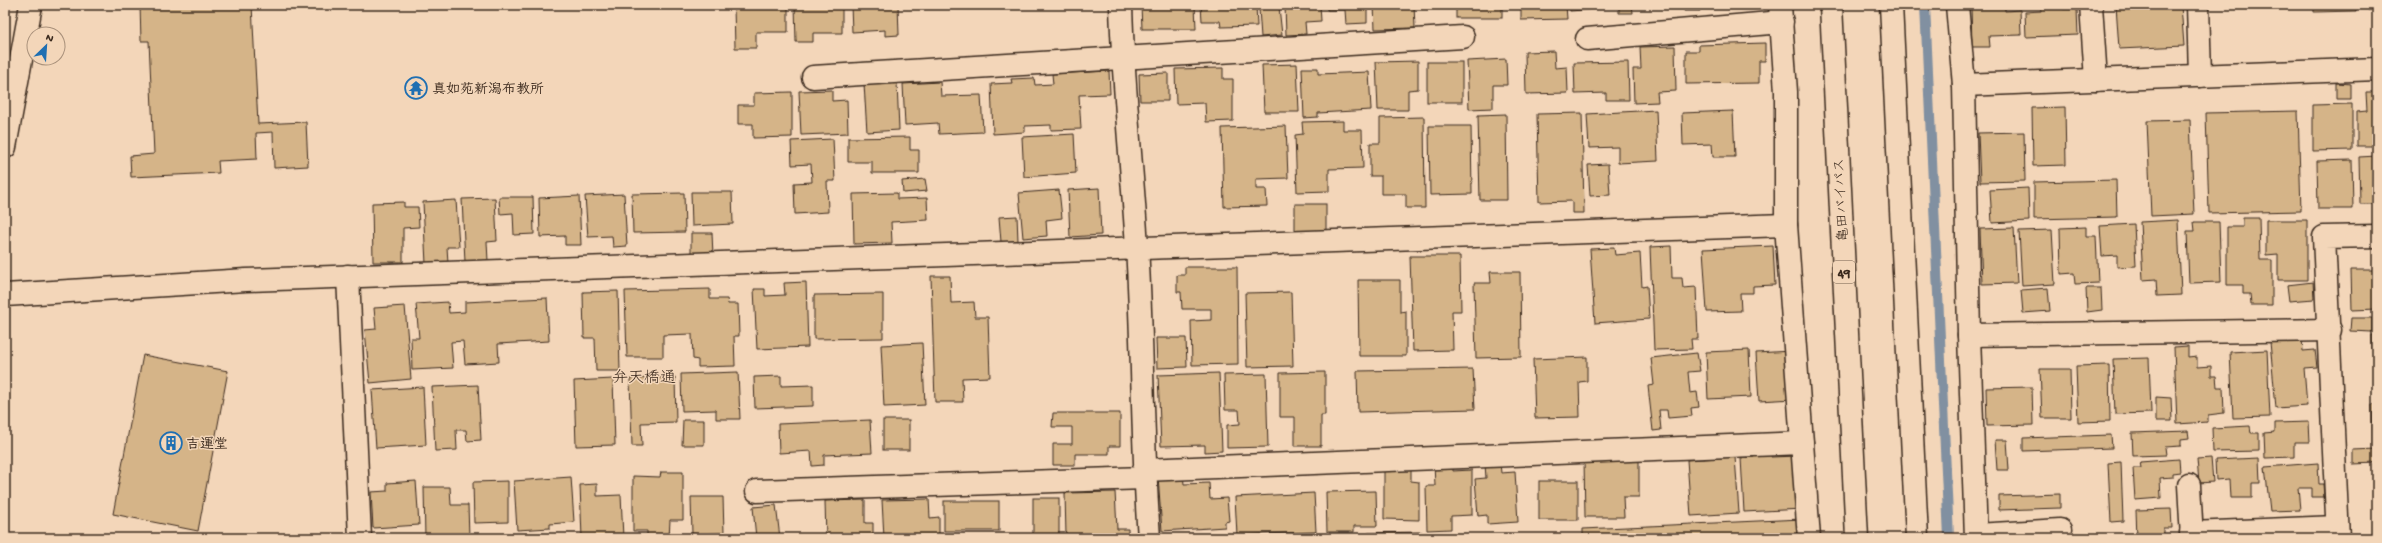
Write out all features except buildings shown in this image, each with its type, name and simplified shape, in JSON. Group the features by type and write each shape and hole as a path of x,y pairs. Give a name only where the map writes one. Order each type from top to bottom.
{"main road":[{"path":"5,147 31,5"},
{"path":"1121,5 1122,59 1137,248 1144,474 1149,538"},
{"name":"亀田バイパス","path":"1831,5 1858,538"},
{"path":"1891,5 1917,538"},
{"path":"1957,5 1964,85 1969,335 1976,536 2060,530"},
{"path":"2091,5 2096,80"},
{"path":"2198,5 2200,76"},
{"path":"1587,39 1781,13 1786,92 1786,225 1809,538"},
{"path":"813,77 1463,37"},
{"path":"1964,85 2377,69"},
{"path":"5,295 239,280 1786,225"},
{"path":"2190,485 2191,536 2338,532 2330,330 2324,237 2377,236"},
{"path":"348,276 360,538"},
{"path":"1969,335 2330,330"},
{"path":"756,491 1802,443"}],"waterway":[{"path":"1925,5 1949,538"}],"place":[{"name":"真如苑新潟布教所","path":"416,88"},
{"name":"吉運堂","path":"171,443"}],"district":[{"name":"弁天橋通","path":"644,376"}]}
